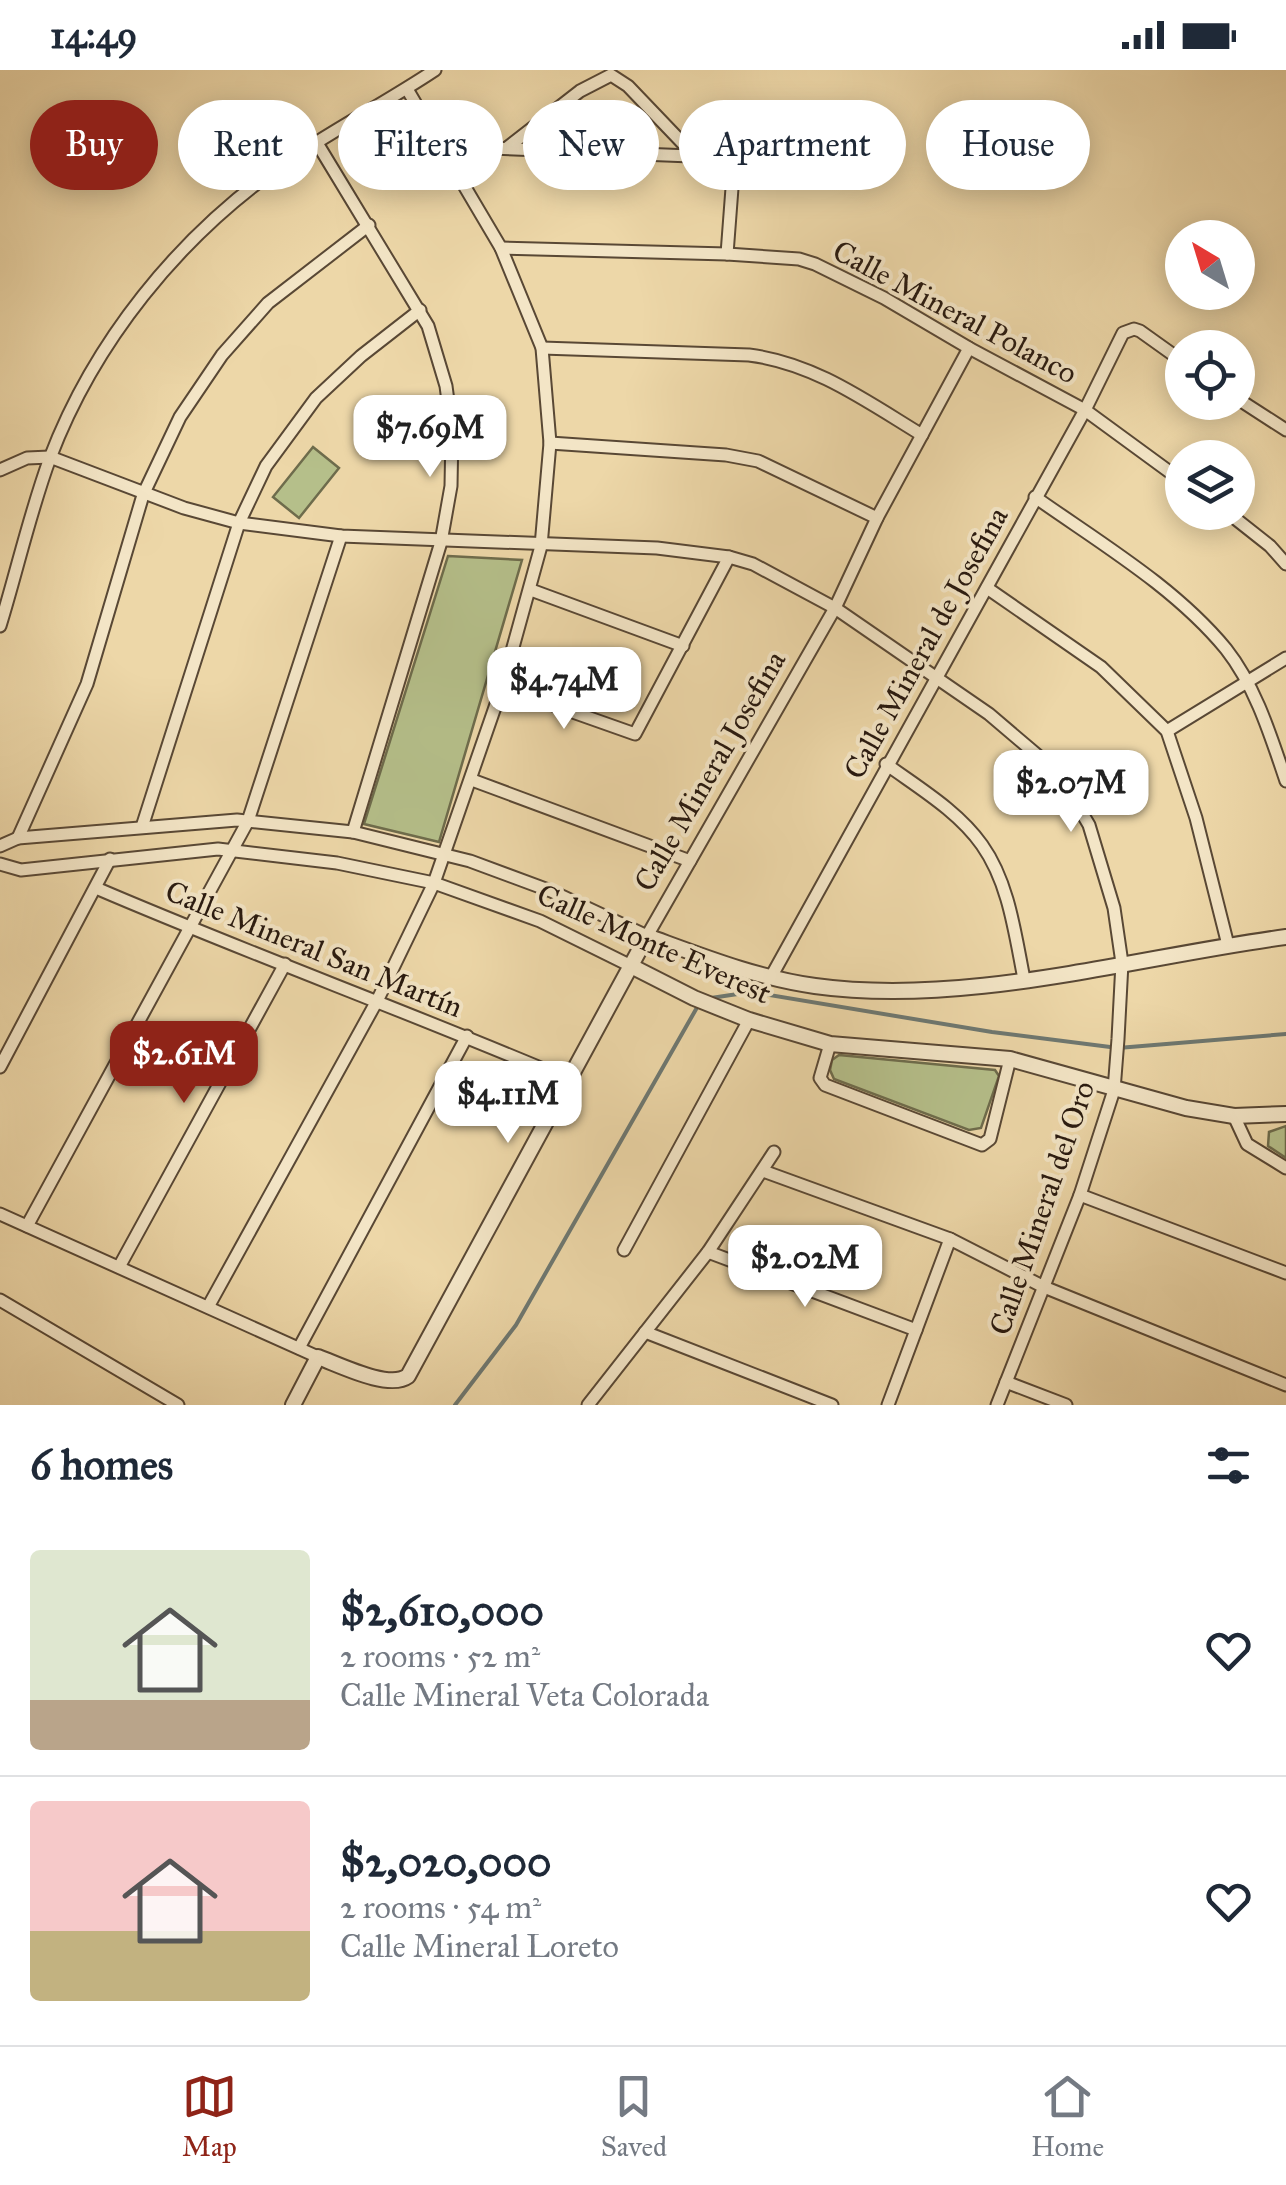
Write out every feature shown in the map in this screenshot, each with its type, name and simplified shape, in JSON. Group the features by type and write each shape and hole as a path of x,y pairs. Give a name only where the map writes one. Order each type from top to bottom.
{"street":[{"path":"318,142 435,70"},
{"path":"507,147 580,90 611,74 628,86 679,139"},
{"path":"406,89 413,100"},
{"path":"318,145 420,310 441,365 450,410 453,459 441,542 353,832"},
{"path":"503,147 679,153"},
{"path":"0,626 50,457 106,349 164,269 249,190"},
{"path":"208,1307 378,999 434,883 472,780 531,590 541,546 550,444 542,348 501,248 466,190"},
{"path":"727,254 732,190"},
{"path":"18,838 86,684 143,495 180,417 222,354 268,303 369,225"},
{"name":"Calle Mineral Polanco","path":"501,248 798,259 833,271 1085,410 1165,469"},
{"path":"142,827 239,523 266,466 316,398 420,310"},
{"name":"Calle Mineral de Josefina","path":"771,977 1085,410 1123,333 1140,331 1165,349"},
{"path":"542,348 782,359 829,379 922,434"},
{"name":"Calle Mineral Josefina","path":"318,1357 389,1382 408,1376 647,936 834,608 877,518 969,348"},
{"path":"1255,410 1286,430"},
{"path":"550,444 726,455 758,461 877,518"},
{"path":"0,470 13,462 50,457"},
{"name":"Calle Mineral del Oro","path":"50,457 143,495 239,523 341,536 441,542 657,548 753,564 834,608 935,676 989,714 1043,760 1076,803 1097,846 1114,908 1122,963 1118,1039 1114,1090 1080,1194 997,1405"},
{"path":"1036,496 1144,574 1195,616 1227,650 1246,680 1286,782"},
{"path":"1250,530 1286,564"},
{"path":"27,1226 248,821 341,536"},
{"path":"1270,546 1286,544"},
{"path":"502,687 635,734 729,557"},
{"path":"987,588 1082,652 1167,731 1201,835 1228,944"},
{"path":"531,590 682,646"},
{"path":"1167,731 1286,658"},
{"path":"886,764 943,806 982,845 1011,914 1024,979"},
{"path":"472,780 690,861"},
{"name":"Calle Monte Everest","path":"0,846 18,838 248,821 353,832 446,855 551,891 647,936 718,962 816,986 936,990 1286,937"},
{"name":"Calle Monte Everest","path":"0,864 22,870 218,849 337,863 434,883 540,920 702,1001 749,1020 830,1044 1010,1059 1186,1108 1234,1116 1286,1114"},
{"path":"0,1067 110,859"},
{"name":"Calle Mineral San Martín","path":"96,888 378,999 569,1080"},
{"path":"119,1267 285,964"},
{"path":"624,1250 749,1020"},
{"path":"299,1348 467,1036"},
{"path":"830,1044 820,1081 985,1145 992,1134 1010,1059"},
{"path":"1234,1116 1248,1144 1286,1168"},
{"path":"591,1404 708,1252 774,1152"},
{"path":"763,1171 950,1239 1044,1288 1286,1384"},
{"path":"1080,1194 1286,1273"},
{"path":"0,1214 318,1357 292,1405"},
{"path":"888,1405 950,1239"},
{"path":"708,1252 916,1330"},
{"path":"0,1300 178,1405"},
{"path":"645,1332 803,1400 832,1405"},
{"path":"1006,1382 1066,1405"}],"green space":[{"path":"313,447 339,468 299,518 273,497"},
{"path":"448,556 522,560 439,842 364,824"},
{"path":"839,1055 995,1070 999,1076 981,1128 969,1130 834,1079 830,1070 832,1060"},
{"path":"1286,1126 1286,1158 1268,1146 1269,1132"}],"waterway":[{"path":"711,998 751,992 992,1032 1118,1048 1286,1034"},
{"path":"455,1405 516,1325 699,1004"}]}
